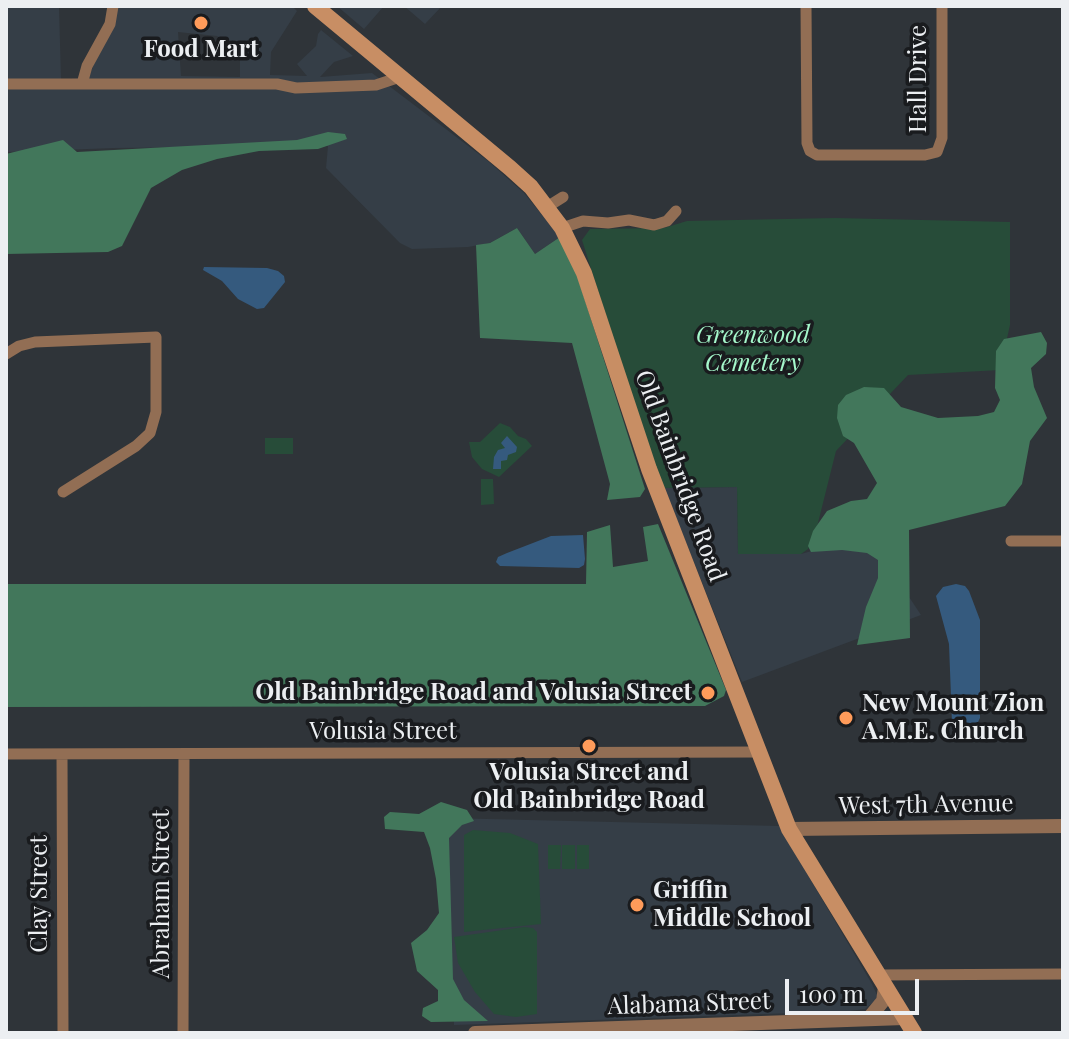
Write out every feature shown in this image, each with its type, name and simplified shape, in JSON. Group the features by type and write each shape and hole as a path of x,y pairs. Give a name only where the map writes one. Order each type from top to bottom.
{"main road":[{"name":"Old Bainbridge Road","path":"315,6 510,168 547,207 562,228 584,273 649,469 789,829 914,1033"}],"street":[{"path":"82,84 87,66 110,24 113,6"},
{"name":"Hall Drive","path":"806,6 807,143 810,151 817,155 925,155 937,152 942,138 942,6"},
{"path":"6,84 277,84 296,88 376,85 400,77"},
{"path":"547,207 563,197"},
{"path":"562,228 583,221 608,223 629,220 654,225 667,221 676,211"},
{"path":"6,354 19,346 35,342 156,337 156,412 150,433 136,446 63,492"},
{"path":"1011,541 1063,541"},
{"name":"Volusia Street","path":"6,754 760,752"},
{"name":"Clay Street","path":"62,754 63,1033"},
{"name":"Abraham Street","path":"183,1033 184,755"},
{"name":"West 7th Avenue","path":"789,829 1063,826"},
{"path":"869,1018 883,1001 881,981 1063,974"},
{"name":"Alabama Street","path":"475,1033 904,1018"}],"shaded area":[{"path":"6,6 59,6 61,80 89,77 116,6 292,6 297,11 271,52 270,75 307,76 297,64 316,46 321,30 353,56 334,62 320,77 372,73 488,161 524,193 560,237 535,254 517,228 490,243 412,249 400,243 326,168 328,146 6,152","holes":["178,32 217,36 240,54 240,77 181,76"]},
{"path":"337,6 384,6 364,29"},
{"path":"404,6 442,6 425,24"},
{"path":"737,487 738,553 801,554 868,535 921,615 742,682 664,488"},
{"name":"Griffin Middle School","path":"446,818 779,826 872,984 877,995 875,1001 865,1009 850,1011 454,1025"}],"green space":[{"path":"328,132 345,134 347,139 318,149 259,151 182,170 151,188 122,246 108,252 6,254 6,154 63,140 77,152 297,140"},
{"name":"Greenwood Cemetery","path":"835,218 1010,222 1010,325 1000,370 908,375 836,451 816,531 808,549 801,554 738,554 737,487 664,488 640,424 582,240 590,229 664,228 687,221"},
{"path":"517,228 535,254 560,237 577,275 645,489 640,497 607,500 610,484 572,343 480,338 476,245 490,243"},
{"path":"1041,332 1047,343 1046,354 1031,368 1034,387 1047,418 1030,441 1022,484 1005,506 909,530 910,638 857,645 866,607 878,578 878,560 867,553 842,550 811,552 808,546 813,531 827,511 851,501 867,499 877,483 854,443 843,436 837,418 838,405 846,395 864,387 884,388 901,407 938,418 994,412 1000,400 995,388 996,351 1004,339"},
{"path":"500,423 510,427 532,446 499,477 482,469 472,457 469,442 480,442"},
{"path":"265,438 293,438 293,454 265,454"},
{"path":"481,479 493,479 494,504 481,505"},
{"path":"658,524 726,690 724,696 705,706 6,707 6,584 586,584 587,532 610,525 613,567 648,561 643,527"},
{"path":"441,802 467,810 474,821 462,825 449,838 453,979 464,1000 488,1021 431,1022 422,1016 423,1008 438,1001 438,990 417,971 411,943 427,930 439,913 436,879 424,832 385,829 384,817 390,812 419,814"},
{"path":"473,830 510,833 538,844 541,924 464,932 464,835"},
{"path":"548,845 561,845 560,869 548,869"},
{"path":"562,845 575,845 575,869 562,869"},
{"path":"577,845 589,845 589,869 577,869"},
{"path":"524,927 537,932 537,1014 516,1017 494,1014 475,992 458,963 454,937"}],"water":[{"path":"204,267 267,268 278,271 285,282 264,308 257,309 238,299 222,281 203,270"},
{"path":"507,436 517,447 516,452 501,461 501,469 493,469 494,457 498,450 505,448 501,443"},
{"path":"583,535 585,559 584,565 579,568 500,566 496,562 498,557 551,536"},
{"path":"956,584 965,586 969,591 980,620 980,718 974,730 968,733 957,730 952,723 949,644 936,596 943,587"}],"place":[{"name":"Food Mart","path":"201,23"},
{"name":"Old Bainbridge Road and Volusia Street","path":"708,693"},
{"name":"New Mount Zion A.M.E. Church","path":"846,718"},
{"name":"Volusia Street and Old Bainbridge Road","path":"589,746"},
{"name":"Griffin Middle School","path":"637,905"}]}
